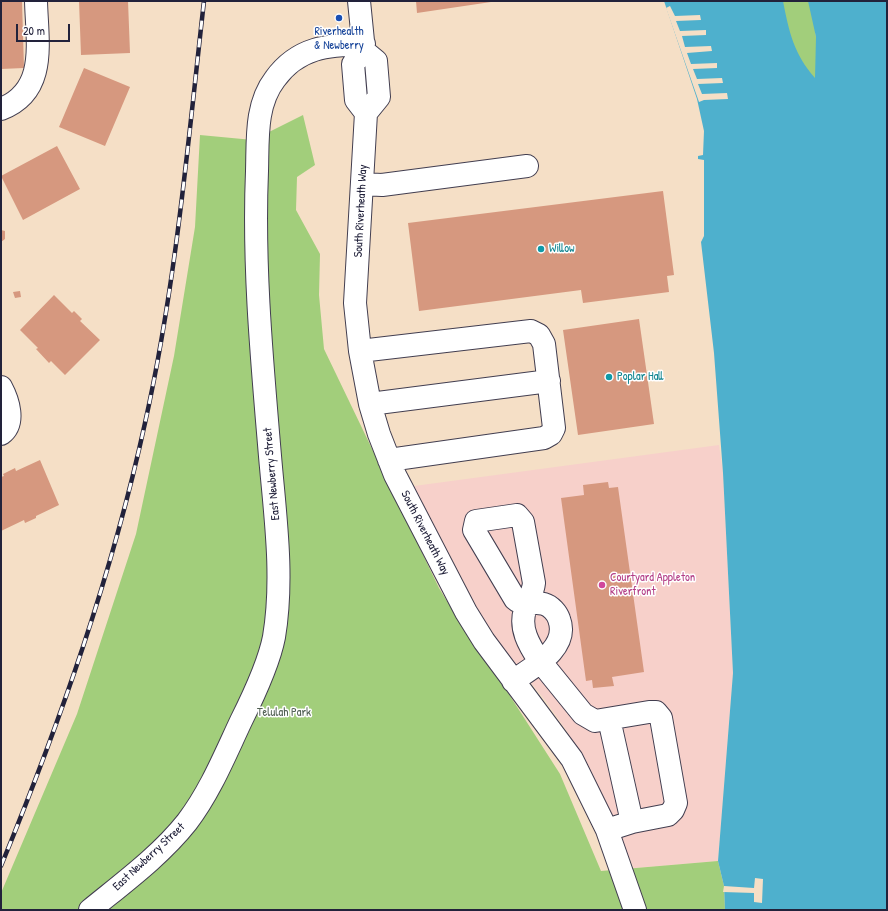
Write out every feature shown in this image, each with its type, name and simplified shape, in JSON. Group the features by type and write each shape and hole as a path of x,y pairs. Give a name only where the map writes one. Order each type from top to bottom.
{"street":[{"path":"1,108 12,104 26,93 35,73 37,56 36,1"},
{"path":"359,1 364,47"},
{"name":"East Newberry Street","path":"90,910 155,855 186,823 209,788 246,711 274,638 278,553 262,362 254,222 259,124 263,100 267,91 274,80 290,62 299,56 331,45 364,47"},
{"name":"South Riverheath Way","path":"364,47 353,64 356,100 366,113 355,304 360,351 370,404 379,434 389,460 466,612 484,641 572,759 607,830 635,910"},
{"path":"362,184 382,184 526,166"},
{"path":"360,351 532,331 539,335 544,344 550,381 554,428 551,434 544,438 389,460"},
{"path":"370,404 550,381"},
{"path":"1,387 9,401 9,418 4,432 1,434"},
{"path":"513,681 540,662 558,643 561,635 560,620 552,608 545,604 527,604 524,611 526,637 540,662 583,714 595,721 649,712 656,712 661,718 676,803 673,810 668,815 632,822 607,830"},
{"path":"609,719 632,822"}],"shaded area":[{"path":"719,445 723,473 733,673 718,861 634,868 583,759 566,730 545,700 505,651 481,615 414,486"}],"green space":[{"path":"778,1 812,1 816,37 817,93 805,85"},
{"name":"Telulah Park","path":"303,115 315,165 297,177 296,210 320,254 319,295 324,349 439,588 467,634 496,674 560,774 601,871 718,861 724,886 725,910 1,910 1,893 77,714 136,534 174,356 195,227 200,135 253,140"}],"water":[{"path":"664,1 783,1 793,42 802,60 815,78 816,37 808,1 887,1 887,910 725,910 724,886 718,861 733,673 723,473 714,353 701,242 704,236 704,160 698,159 698,156 703,155 704,131 697,99"}],"pier":[{"path":"670,6 675,16 700,15 701,20 676,21 680,31 706,30 706,35 682,36 685,47 711,46 712,51 687,53 691,64 717,63 717,68 693,69 697,79 722,78 723,83 698,84 702,94 727,93 728,99 704,100 699,102 666,8"},
{"path":"755,878 763,879 762,903 754,902 754,893 723,892 724,886 754,888"}],"building":[{"path":"1,1 22,1 24,68 1,69"},
{"path":"79,1 128,1 130,53 81,55"},
{"path":"416,1 491,1 491,2 417,13"},
{"path":"84,68 130,87 105,146 59,127"},
{"path":"57,146 80,189 23,220 1,176"},
{"name":"Willow","path":"663,191 674,275 667,276 669,292 583,303 581,290 419,311 408,223"},
{"path":"1,230 5,231 5,239 1,242"},
{"path":"20,291 21,297 15,298 13,292"},
{"path":"54,295 72,313 74,311 82,319 80,321 100,340 65,375 51,361 49,363 36,349 38,348 20,330"},
{"name":"Poplar Hall","path":"639,319 654,424 578,435 563,330"},
{"path":"40,460 59,505 25,523 24,520 1,531 1,477 4,476 3,474 15,468 16,471"},
{"name":"Courtyard Appleton Riverfront","path":"608,482 609,488 618,487 644,672 612,677 614,686 593,688 592,680 586,681 561,498 584,495 583,485"}],"railway":[{"path":"1,866 44,757 83,648 117,536 132,480 156,371 173,266 204,1"}],"place":[{"name":"Riverhealth & Newberry","path":"339,18"},
{"name":"Willow","path":"541,249"},
{"name":"Poplar Hall","path":"609,377"},
{"name":"Courtyard Appleton Riverfront","path":"602,585"}]}
